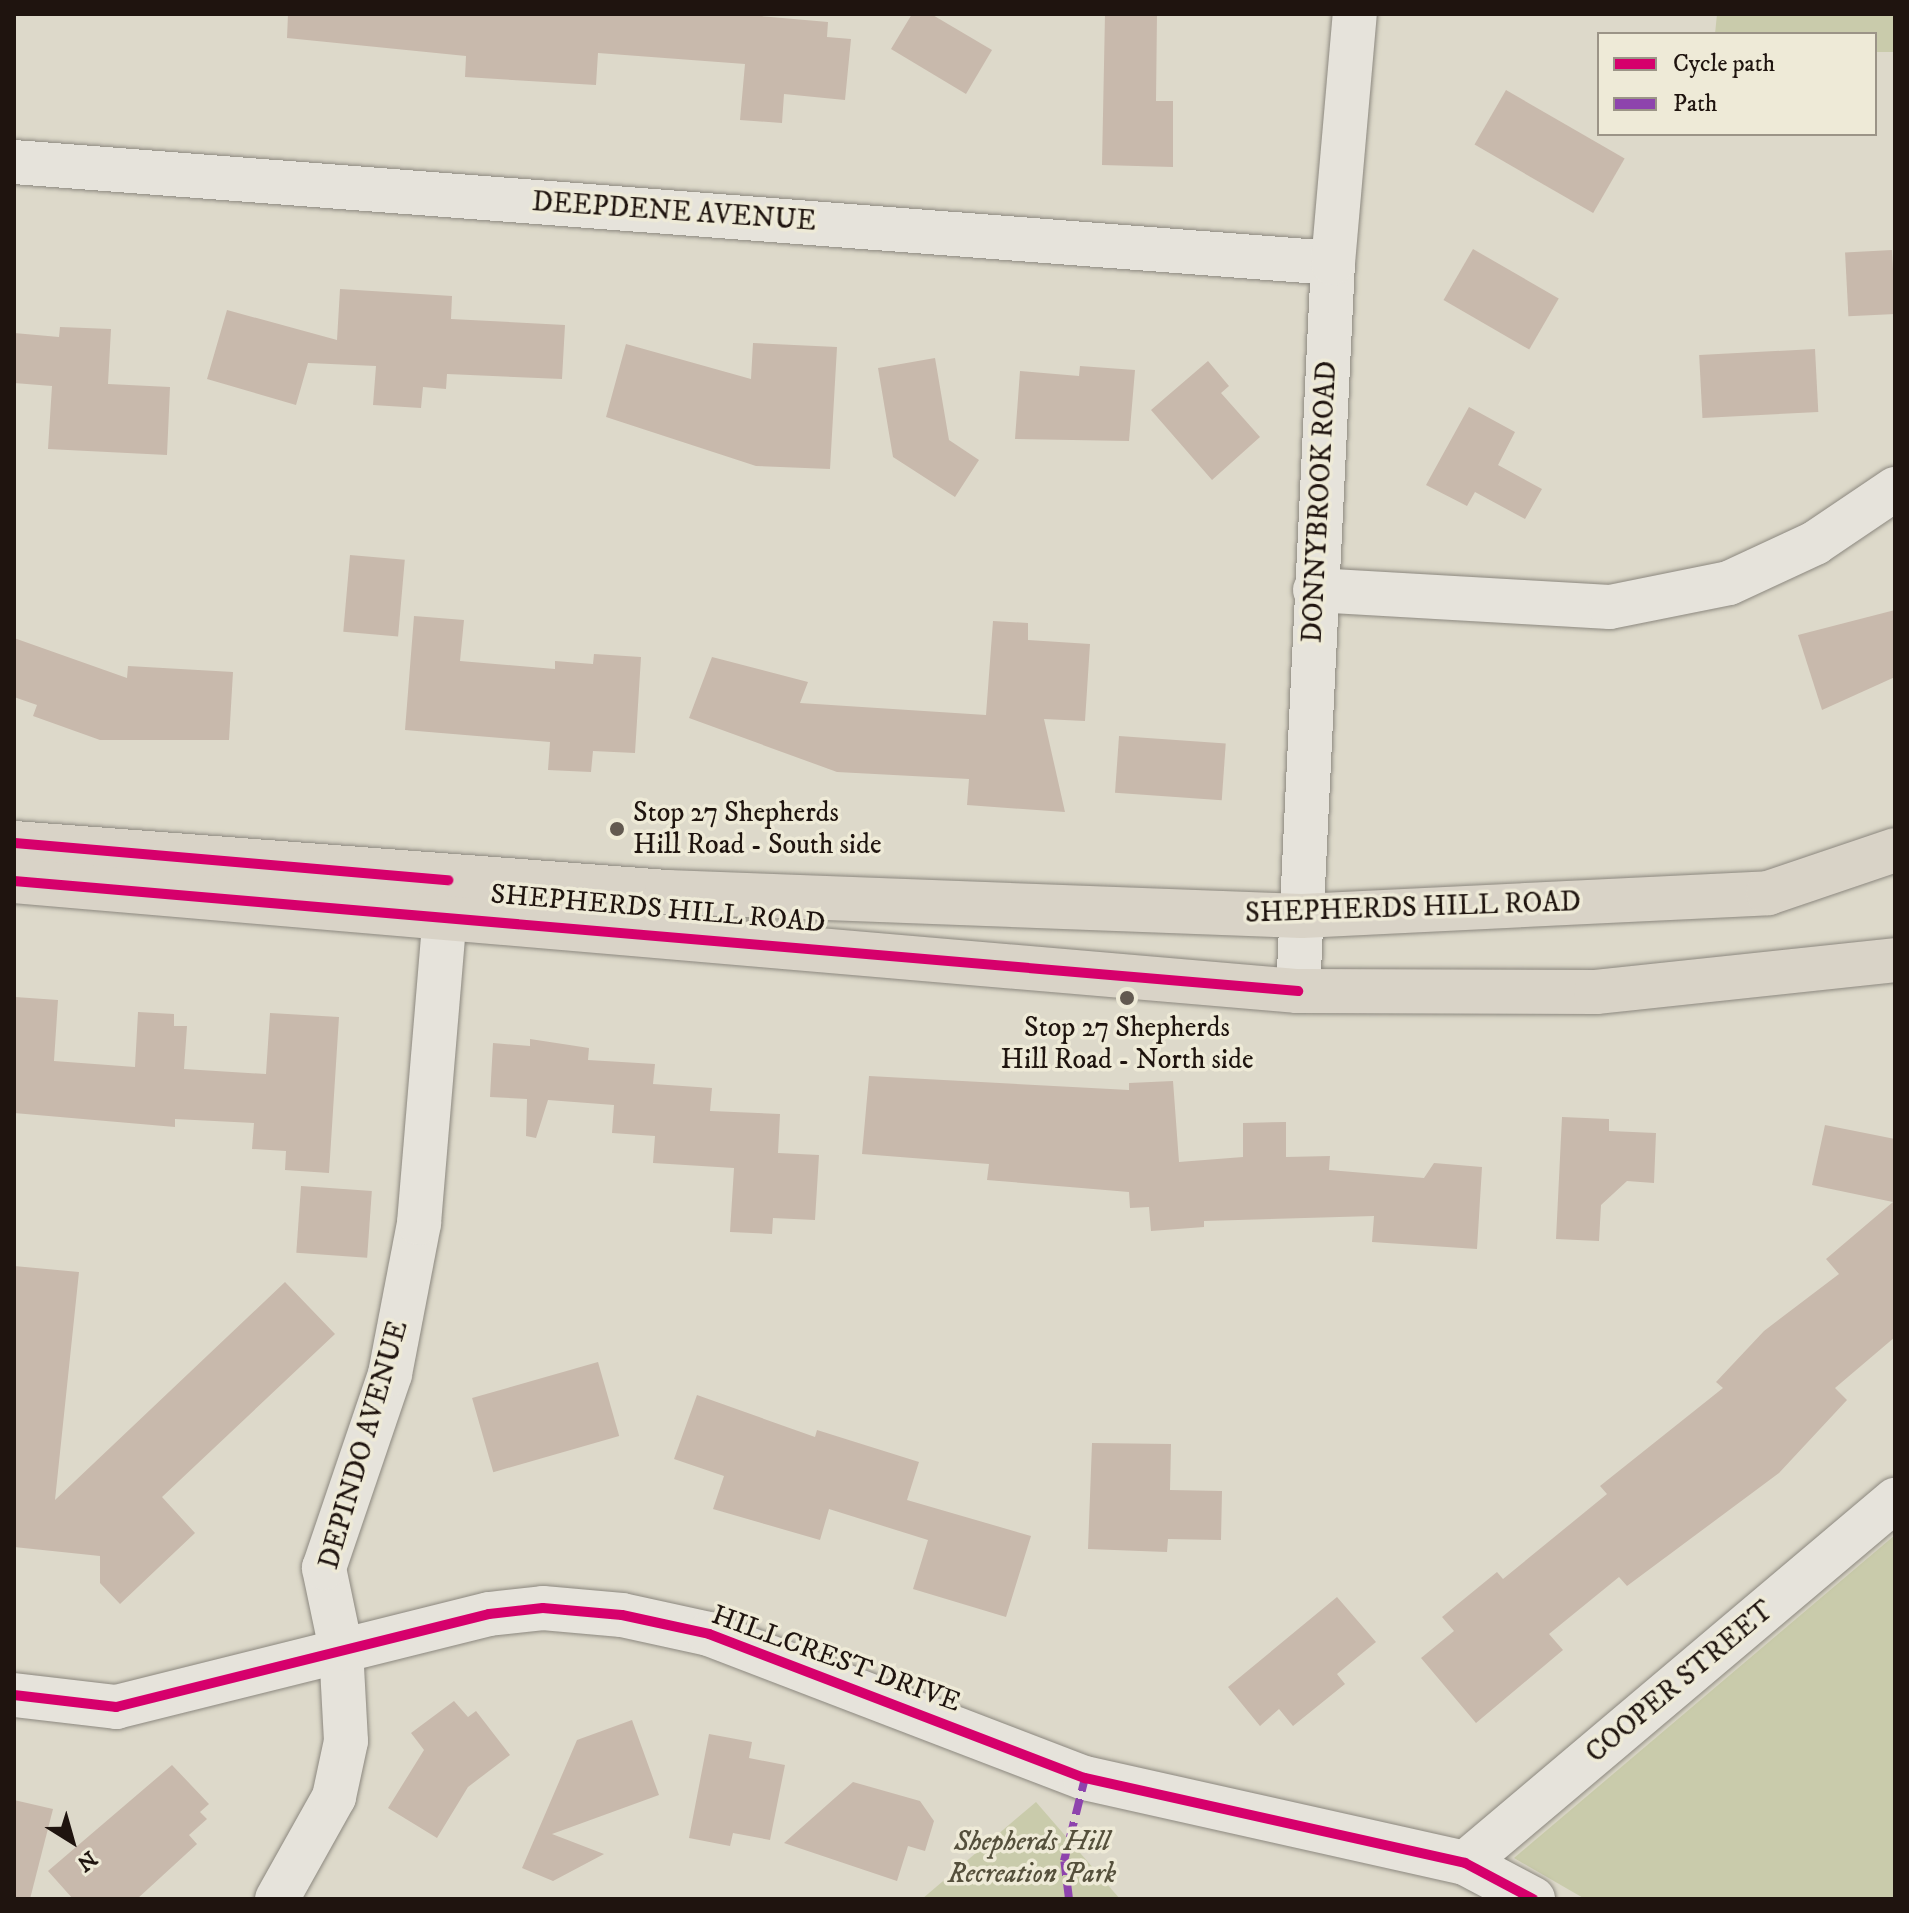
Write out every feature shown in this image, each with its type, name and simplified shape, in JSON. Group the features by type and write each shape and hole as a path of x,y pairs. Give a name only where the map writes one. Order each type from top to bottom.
{"main road":[{"name":"SHEPHERDS HILL ROAD","path":"14,843 447,897 1298,991 1596,992 1895,960"},
{"name":"SHEPHERDS HILL ROAD","path":"14,881 447,897 1302,916 1768,893 1895,850"},
{"path":"1768,893 1895,874"}],"street":[{"name":"DONNYBROOK ROAD","path":"1298,991 1333,263 1355,14"},
{"name":"DEEPDENE AVENUE","path":"14,162 1333,263"},
{"path":"1315,590 1610,607 1729,583 1815,543 1895,489"},
{"name":"DEPINDO AVENUE","path":"277,1899 334,1797 346,1741 341,1649 324,1568 390,1374 419,1223 447,897"},
{"name":"COOPER STREET","path":"1465,1863 1895,1500"},
{"name":"HILLCREST DRIVE","path":"14,1695 116,1707 489,1614 543,1608 622,1615 709,1634 1085,1778 1465,1863 1533,1899"}],"green space":[{"path":"1717,14 1895,14 1895,52 1877,52 1877,32 1715,32"},
{"path":"1895,1535 1895,1899 1585,1899 1514,1858"},
{"name":"Shepherds Hill Recreation Park","path":"1036,1802 1120,1899 922,1899 1017,1818"}],"building":[{"path":"288,14 738,14 828,22 827,37 851,39 845,100 784,94 782,123 740,120 745,64 598,53 596,85 465,77 466,56 287,38"},
{"path":"912,14 931,14 992,50 966,94 891,49"},
{"path":"1105,14 1157,14 1156,101 1173,101 1173,167 1102,165"},
{"path":"1506,90 1625,158 1593,213 1474,145"},
{"path":"1473,249 1559,298 1529,350 1444,300"},
{"path":"1892,250 1895,314 1848,316 1845,252"},
{"path":"340,289 452,296 451,319 565,325 562,379 447,374 446,389 423,387 421,408 373,405 376,366 308,363 296,405 207,379 227,310 337,340"},
{"path":"60,327 111,329 108,384 170,387 167,455 48,449 52,386 14,383 14,333 59,337"},
{"path":"753,343 837,347 830,469 756,466 606,417 626,344 751,379"},
{"path":"1815,349 1818,412 1702,418 1699,355"},
{"path":"935,358 949,440 979,460 955,497 893,457 878,368"},
{"path":"1208,361 1229,386 1221,393 1260,437 1212,480 1151,410"},
{"path":"1080,366 1135,370 1129,441 1015,439 1020,371 1079,376"},
{"path":"1469,407 1515,432 1498,465 1542,489 1525,519 1475,492 1467,506 1426,485"},
{"path":"350,555 405,560 398,637 343,632"},
{"path":"1895,610 1895,677 1822,710 1798,635"},
{"path":"414,616 464,620 460,661 555,669 555,661 593,664 594,654 641,657 635,753 593,751 591,772 548,770 550,742 405,730"},
{"path":"993,621 1028,623 1028,640 1090,644 1085,721 1044,719 1065,812 967,805 969,779 837,772 689,718 712,657 808,682 800,703 986,715"},
{"path":"14,638 127,678 128,666 233,672 229,740 100,740 33,716 37,705 14,697"},
{"path":"1119,736 1226,743 1222,800 1115,793"},
{"path":"15,997 58,1000 54,1061 135,1067 138,1012 174,1014 174,1026 187,1026 184,1069 266,1074 270,1013 339,1017 329,1173 285,1170 286,1151 252,1149 254,1123 175,1119 175,1127 14,1113"},
{"path":"530,1039 589,1048 588,1060 655,1064 653,1084 712,1088 710,1111 780,1114 778,1153 819,1155 815,1220 773,1218 772,1234 730,1232 734,1168 653,1163 655,1136 612,1133 614,1105 548,1100 536,1138 526,1136 527,1099 490,1097 493,1043 530,1046"},
{"path":"869,1076 1129,1090 1129,1083 1173,1081 1179,1162 1243,1157 1243,1123 1286,1122 1286,1157 1330,1156 1329,1170 1424,1178 1434,1163 1482,1167 1477,1249 1372,1242 1374,1216 1204,1221 1204,1227 1151,1231 1149,1207 1130,1208 1129,1192 987,1180 989,1164 862,1154"},
{"path":"1562,1117 1609,1119 1609,1131 1656,1133 1654,1183 1627,1181 1601,1205 1599,1241 1556,1239"},
{"path":"1825,1125 1895,1139 1895,1337 1835,1388 1847,1400 1779,1473 1627,1586 1619,1577 1549,1634 1563,1650 1476,1723 1421,1658 1454,1631 1442,1617 1497,1572 1503,1579 1607,1494 1600,1486 1723,1388 1716,1382 1764,1331 1839,1274 1826,1259 1893,1202 1812,1185"},
{"path":"301,1186 372,1191 367,1258 296,1253"},
{"path":"14,1266 79,1272 55,1500 285,1282 335,1334 162,1497 195,1533 120,1604 100,1583 100,1556 14,1547"},
{"path":"598,1362 619,1436 493,1472 472,1398"},
{"path":"697,1395 815,1437 817,1430 919,1462 907,1500 1031,1536 1006,1617 913,1589 928,1540 829,1509 820,1540 713,1509 724,1476 674,1459"},
{"path":"1092,1443 1171,1444 1170,1490 1222,1491 1221,1540 1168,1539 1167,1552 1088,1549"},
{"path":"1337,1597 1376,1642 1337,1674 1345,1684 1293,1726 1279,1709 1260,1726 1228,1687"},
{"path":"454,1701 468,1717 476,1711 510,1755 468,1787 437,1838 388,1808 424,1750 411,1733"},
{"path":"632,1720 659,1795 552,1834 604,1854 553,1881 522,1868 577,1740"},
{"path":"709,1734 752,1742 749,1758 785,1765 770,1840 733,1833 730,1846 689,1838"},
{"path":"172,1765 209,1804 200,1812 207,1819 189,1835 197,1844 137,1899 73,1899 48,1871"},
{"path":"853,1782 920,1801 934,1821 925,1851 908,1846 897,1881 784,1843"},
{"path":"14,1800 53,1809 30,1899 14,1899"}],"marked path":[{"path":"1069,1899 1064,1861 1085,1778"}],"cycle path":[{"path":"14,843 448,880"},
{"path":"14,881 1298,991"},
{"path":"14,1695 116,1707 489,1614 543,1608 622,1615 709,1634 1085,1778 1465,1863 1533,1899"}],"place":[{"name":"Stop 27 Shepherds Hill Road - South side","path":"617,829"},
{"name":"Stop 27 Shepherds Hill Road - North side","path":"1127,998"}]}
